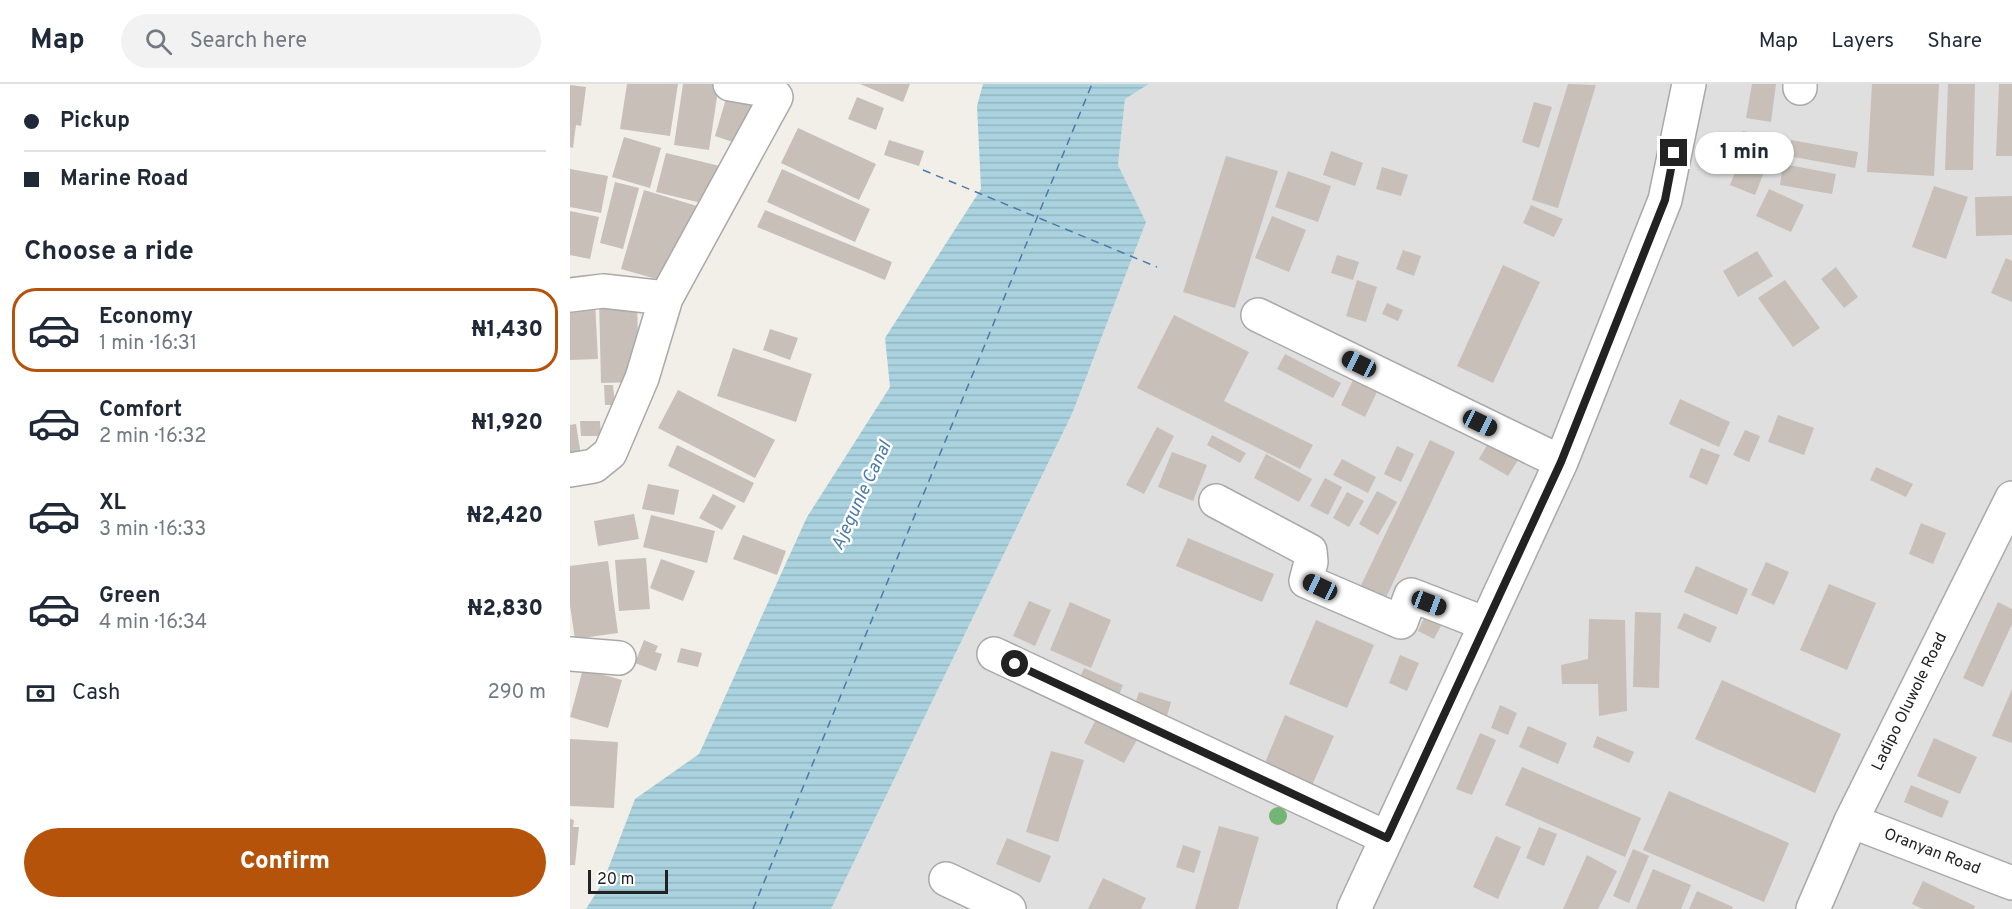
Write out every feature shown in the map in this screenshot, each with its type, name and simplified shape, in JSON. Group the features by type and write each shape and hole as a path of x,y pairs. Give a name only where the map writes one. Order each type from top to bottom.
{"street":[{"path":"570,470 594,466 610,453 642,378 666,298 776,97 771,91 730,84"},
{"path":"1354,909 1561,462 1665,200 1689,84"},
{"path":"570,295 603,291 666,298"},
{"path":"1258,315 1561,462"},
{"name":"Ladipo Oluwole Road","path":"1813,909 1851,821 2012,498"},
{"path":"1216,501 1310,551 1311,562 1306,580 1334,594 1401,622 1411,595 1486,624"},
{"path":"570,654 619,658"},
{"path":"994,654 1387,838"},
{"name":"Oranyan Road","path":"1851,821 2012,883"},
{"path":"946,879 1009,909"}],"shaded area":[{"path":"1149,84 2012,84 2012,909 831,909 1072,414 1146,222 1118,165 1125,99"}],"water":[{"name":"Ajegunle Canal","path":"983,84 1149,84 1125,99 1118,165 1146,222 1072,414 831,909 586,909 603,882 635,799 699,754 807,517 890,387 885,338 981,189 977,106"}],"building":[{"path":"627,84 678,84 670,136 620,129"},
{"path":"683,84 719,84 709,150 674,145"},
{"path":"860,84 910,84 903,102"},
{"path":"1568,84 1596,85 1558,208 1532,200"},
{"path":"1752,84 1776,84 1771,122 1746,118"},
{"path":"1872,84 1939,84 1934,176 1867,172"},
{"path":"1948,84 1975,84 1973,170 1945,170"},
{"path":"1999,84 2012,84 2012,156 1996,156"},
{"path":"570,85 586,87 581,126 576,125 573,148 570,147"},
{"path":"728,92 759,101 745,146 715,136"},
{"path":"857,97 884,108 876,130 848,119"},
{"path":"1534,102 1552,107 1539,148 1522,142"},
{"path":"798,128 876,164 859,200 781,163"},
{"path":"1743,131 1764,136 1760,152 1739,147"},
{"path":"624,137 661,148 650,188 612,177"},
{"path":"889,140 924,151 919,166 884,155"},
{"path":"1791,140 1858,152 1855,168 1788,156"},
{"path":"1331,151 1363,163 1355,186 1323,175"},
{"path":"666,153 724,167 714,206 656,192"},
{"path":"1226,156 1278,171 1235,308 1183,292"},
{"path":"1741,157 1766,167 1755,195 1730,185"},
{"path":"1783,164 1836,174 1832,194 1780,185"},
{"path":"1382,167 1408,175 1401,196 1376,189"},
{"path":"570,169 608,176 601,213 570,207"},
{"path":"782,169 870,209 855,242 767,202"},
{"path":"1288,171 1331,186 1318,222 1275,207"},
{"path":"615,182 639,188 623,249 600,243"},
{"path":"1934,186 1968,197 1946,259 1912,247"},
{"path":"1769,189 1804,205 1791,232 1756,216"},
{"path":"644,190 697,206 674,284 621,269"},
{"path":"2012,196 2012,235 1976,236 1975,197"},
{"path":"1531,205 1563,219 1554,237 1523,223"},
{"path":"765,210 892,262 885,280 757,227"},
{"path":"570,211 599,217 590,259 570,255"},
{"path":"1272,216 1306,230 1289,272 1255,258"},
{"path":"1403,250 1421,256 1414,276 1396,269"},
{"path":"1757,251 1773,276 1738,297 1723,271"},
{"path":"1337,255 1359,262 1353,280 1331,273"},
{"path":"2006,258 2012,261 2012,302 1991,293"},
{"path":"1503,265 1540,282 1493,383 1457,366"},
{"path":"1836,267 1858,297 1844,308 1821,279"},
{"path":"1357,280 1377,287 1366,322 1346,316"},
{"path":"1785,280 1820,328 1793,347 1758,298"},
{"path":"637,297 639,382 601,383 599,298"},
{"path":"595,301 598,359 570,360 570,302"},
{"path":"1387,303 1403,310 1398,321 1382,314"},
{"path":"1174,315 1249,352 1224,401 1313,445 1300,469 1137,388"},
{"path":"770,329 798,338 790,360 763,350"},
{"path":"733,348 812,374 796,422 717,396"},
{"path":"1285,354 1341,383 1333,398 1277,369"},
{"path":"1353,380 1377,392 1365,417 1341,405"},
{"path":"604,385 613,385 615,405 605,405"},
{"path":"678,390 775,440 755,478 658,428"},
{"path":"1680,399 1730,422 1719,447 1669,424"},
{"path":"1778,415 1814,428 1804,455 1768,442"},
{"path":"580,421 600,421 601,436 581,436"},
{"path":"576,424 583,468 570,469 570,425"},
{"path":"1157,427 1174,436 1144,494 1126,485"},
{"path":"1745,430 1760,436 1749,462 1733,455"},
{"path":"1212,435 1246,453 1240,463 1207,445"},
{"path":"1430,440 1455,452 1381,608 1356,596"},
{"path":"1490,440 1520,457 1508,476 1479,459"},
{"path":"677,445 754,483 744,503 668,466"},
{"path":"1397,446 1414,454 1401,482 1384,474"},
{"path":"1701,448 1720,455 1707,485 1689,477"},
{"path":"1172,452 1207,465 1193,501 1158,487"},
{"path":"1266,454 1312,479 1299,502 1254,478"},
{"path":"1342,459 1376,477 1368,493 1333,475"},
{"path":"1876,467 1913,484 1906,497 1870,480"},
{"path":"1325,478 1342,487 1328,515 1310,506"},
{"path":"648,484 679,490 674,515 642,509"},
{"path":"1377,491 1397,502 1378,535 1359,524"},
{"path":"1347,492 1364,501 1349,527 1333,518"},
{"path":"713,494 736,506 722,530 699,518"},
{"path":"634,514 639,539 598,546 594,521"},
{"path":"651,515 715,531 707,563 643,547"},
{"path":"1921,523 1946,533 1933,564 1909,554"},
{"path":"743,535 786,551 777,575 733,559"},
{"path":"1188,538 1274,574 1262,602 1176,566"},
{"path":"646,558 650,609 619,611 615,560"},
{"path":"661,559 695,571 683,601 650,588"},
{"path":"608,561 618,633 575,639 570,606 570,566"},
{"path":"1766,562 1789,572 1774,605 1751,595"},
{"path":"1696,566 1748,589 1737,615 1684,592"},
{"path":"1829,584 1876,603 1847,670 1800,650"},
{"path":"1029,601 1051,610 1035,646 1013,636"},
{"path":"1070,602 1111,620 1091,668 1050,650"},
{"path":"1998,602 2012,609 2012,624 1983,687 1963,678"},
{"path":"1427,612 1444,620 1434,639 1418,631"},
{"path":"1635,612 1661,613 1659,688 1633,687"},
{"path":"1684,613 1717,627 1710,643 1677,628"},
{"path":"1589,619 1625,620 1627,711 1599,716 1598,684 1562,684 1561,665 1588,659"},
{"path":"1316,620 1374,645 1347,708 1289,684"},
{"path":"644,640 658,646 655,652 662,654 656,671 635,663"},
{"path":"681,648 702,653 698,667 677,662"},
{"path":"1400,655 1419,663 1407,691 1389,683"},
{"path":"1084,668 1123,685 1116,702 1077,685"},
{"path":"583,669 622,680 608,728 570,717"},
{"path":"1722,680 1841,734 1815,793 1695,739"},
{"path":"2012,689 2012,743 1992,736"},
{"path":"1139,692 1171,702 1165,723 1132,712"},
{"path":"1500,705 1517,713 1508,735 1491,728"},
{"path":"1098,715 1139,736 1124,763 1084,743"},
{"path":"1285,715 1334,736 1309,792 1261,772"},
{"path":"1528,726 1567,743 1558,764 1519,747"},
{"path":"1480,733 1496,740 1472,795 1456,789"},
{"path":"1597,736 1634,752 1629,763 1593,747"},
{"path":"1934,738 1977,757 1960,794 1917,776"},
{"path":"570,739 618,742 614,808 570,806"},
{"path":"1051,751 1084,760 1058,842 1026,832"},
{"path":"1522,767 1641,818 1625,857 1505,805"},
{"path":"1911,785 1949,801 1942,818 1904,802"},
{"path":"1669,791 1789,843 1764,902 1643,850"},
{"path":"570,819 574,820 573,827 579,827 575,865 570,865"},
{"path":"1219,826 1259,837 1238,909 1195,909"},
{"path":"1539,827 1557,834 1544,866 1526,858"},
{"path":"1496,836 1521,847 1498,899 1473,887"},
{"path":"1007,838 1051,856 1040,883 996,864"},
{"path":"1183,845 1201,851 1194,873 1176,867"},
{"path":"1633,849 1649,856 1629,903 1613,896"},
{"path":"1587,855 1617,871 1598,909 1563,909"},
{"path":"1653,869 1691,885 1681,909 1636,909"},
{"path":"1103,878 1146,898 1141,909 1088,909"},
{"path":"1923,881 1975,906 1974,909 1923,909 1912,904"},
{"path":"1697,891 1733,907 1732,909 1689,909"}],"ferry route":[{"path":"753,909 1092,84"},
{"path":"923,170 1157,267"}],"route":[{"path":"1015,664 1387,838 1561,462 1665,200 1674,153"}]}
